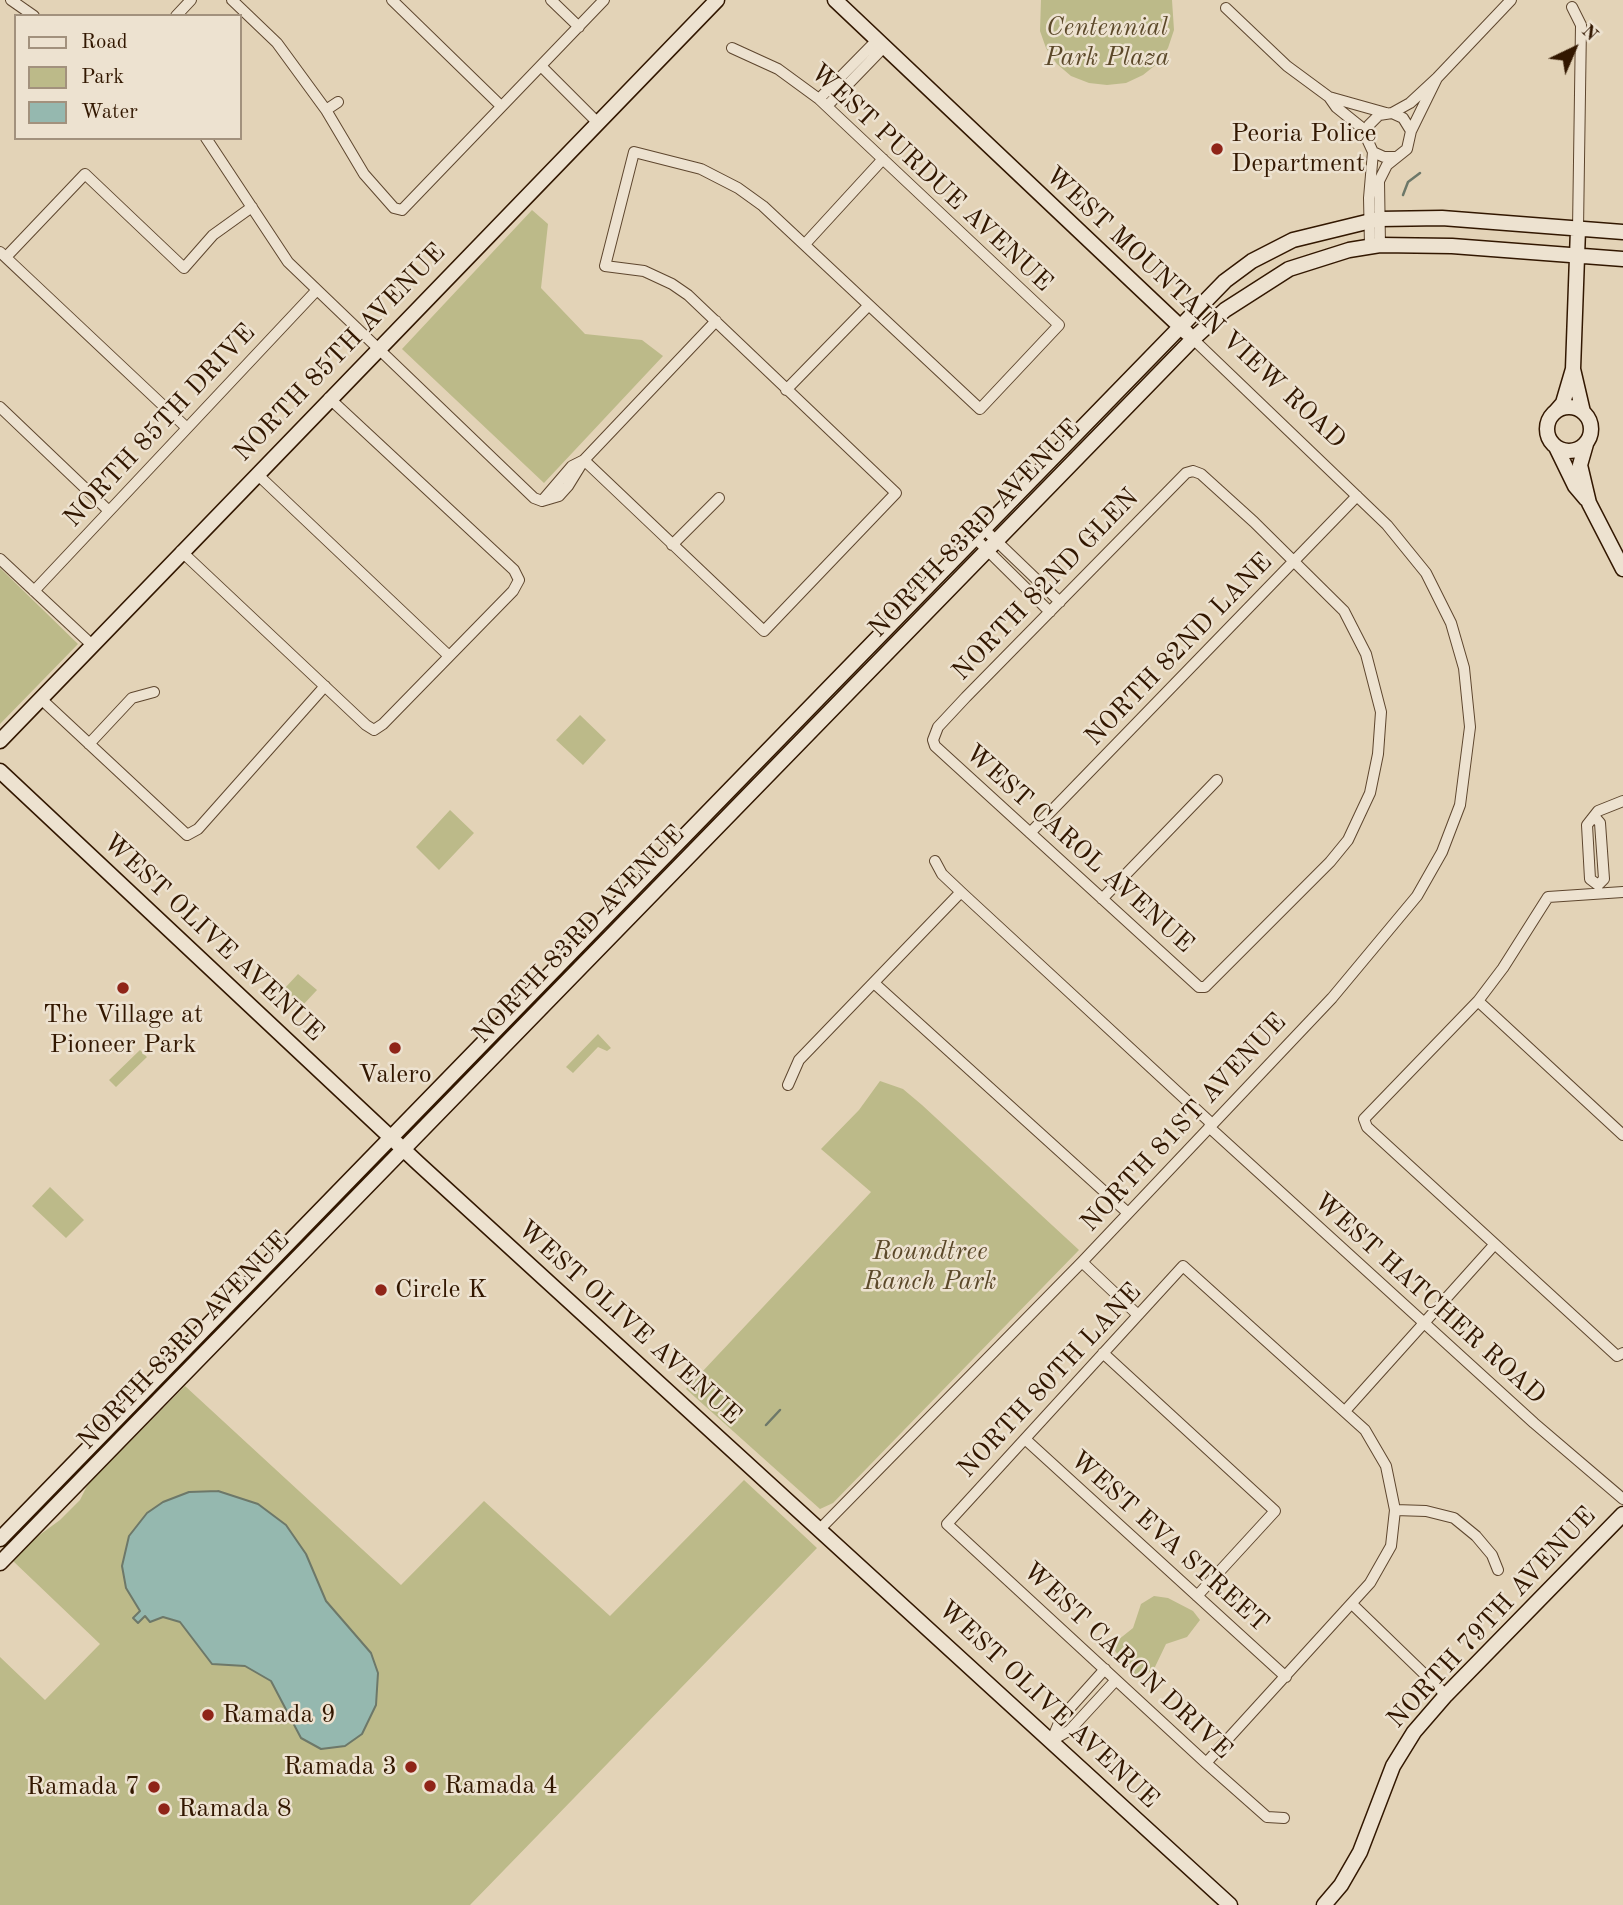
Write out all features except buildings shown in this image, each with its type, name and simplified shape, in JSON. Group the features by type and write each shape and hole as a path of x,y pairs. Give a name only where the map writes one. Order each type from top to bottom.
{"main road":[{"name":"NORTH 85TH AVENUE","path":"0,741 717,0"},
{"name":"WEST MOUNTAIN VIEW ROAD","path":"835,0 1193,339"},
{"name":"NORTH 83RD AVENUE","path":"0,1539 1225,281 1259,257 1317,231 1374,219 1441,218 1623,232"},
{"path":"1578,229 1573,369 1583,412 1591,426 1580,465 1589,503"},
{"name":"NORTH 83RD AVENUE","path":"2,1558 193,1367 1193,339 1241,298 1285,271 1325,257 1375,246 1437,245 1623,259"},
{"path":"1259,257 1285,271"},
{"path":"1573,369 1564,398 1547,429 1575,486 1589,503 1623,569"},
{"path":"1556,411 1573,407 1583,412"},
{"path":"1556,447 1575,451 1586,444"},
{"name":"WEST OLIVE AVENUE","path":"0,771 404,1151 1230,1905"},
{"path":"565,960 577,972"},
{"path":"180,1354 193,1367"},
{"name":"NORTH 79TH AVENUE","path":"1324,1905 1341,1885 1360,1852 1393,1766 1414,1732 1446,1695 1623,1514"}],"street":[{"path":"10,0 31,14"},
{"path":"178,14 191,0"},
{"path":"232,0 277,43 326,110 363,174 394,208 402,210 604,0"},
{"path":"391,0 501,106"},
{"path":"551,0 579,26"},
{"path":"1367,132 1373,119 1410,103 1511,0"},
{"path":"1573,7 1581,25 1578,229"},
{"path":"1226,8 1287,66 1329,97 1336,107 1367,132 1373,152 1375,246"},
{"path":"823,102 881,44"},
{"name":"WEST PURDUE AVENUE","path":"732,48 778,69 823,102 1059,325 980,409 869,305"},
{"path":"541,66 598,123"},
{"path":"1374,219 1379,180 1396,157 1407,149 1411,131 1437,78"},
{"path":"1329,97 1404,118 1411,131"},
{"path":"326,110 338,102"},
{"path":"207,140 288,262 534,498 542,501 559,496 577,477 584,460 716,321"},
{"path":"584,460 764,631 896,493 786,390 688,295 644,271 605,266 634,152 701,169 738,188 805,244 869,305 786,390"},
{"path":"1373,152 1384,158 1396,157"},
{"path":"805,244 883,159"},
{"path":"187,428 3,254 85,174 184,268 213,235 252,207"},
{"name":"NORTH 85TH DRIVE","path":"34,591 316,290"},
{"name":"WEST MOUNTAIN VIEW ROAD","path":"1193,339 1387,525 1426,573 1451,623 1466,687"},
{"path":"181,551 374,730 513,591 519,580 514,570 329,398"},
{"path":"0,407 109,511"},
{"name":"NORTH 82ND GLEN","path":"934,734 937,727 1186,473 1193,471 1202,474 1295,561"},
{"path":"257,474 449,656"},
{"name":"NORTH 82ND LANE","path":"1030,833 1357,496"},
{"path":"672,545 719,498"},
{"path":"979,533 1060,602"},
{"path":"993,546 1050,612"},
{"path":"0,559 91,644"},
{"name":"WEST CAROL AVENUE","path":"934,734 935,746 1199,987 1205,988 1322,871 1348,840 1370,793 1378,754 1381,712 1364,649 1344,611 1295,561"},
{"path":"40,698 187,835 198,829 326,686"},
{"name":"NORTH 81ST AVENUE","path":"819,1530 1082,1262 1332,998 1402,915 1431,875 1452,827 1465,781 1470,727 1466,687"},
{"path":"89,744 132,698 154,692"},
{"path":"1102,899 1217,780"},
{"path":"1598,889 1590,879 1587,825 1598,811 1623,801"},
{"name":"WEST HATCHER ROAD","path":"935,861 942,874 1210,1125 1425,1324 1623,1499"},
{"path":"1623,892 1598,889 1548,897 1503,968 1478,1001 1364,1119 1367,1127 1494,1245 1617,1356 1623,1353"},
{"path":"788,1085 799,1060 961,892"},
{"path":"874,983 1128,1213"},
{"path":"1478,1001 1623,1135"},
{"path":"1206,1763 1370,1583 1391,1546 1395,1510 1391,1481 1379,1449 1365,1430 1345,1412 1494,1245"},
{"path":"1082,1262 1138,1315"},
{"name":"NORTH 80TH LANE","path":"947,1524 1183,1266 1345,1412"},
{"path":"1104,1353 1275,1511 1197,1596"},
{"name":"WEST EVA STREET","path":"1025,1439 1286,1676"},
{"path":"1395,1510 1426,1511 1454,1518 1476,1535 1492,1555 1498,1570"},
{"name":"WEST CARON DRIVE","path":"947,1524 1206,1763 1268,1817 1284,1818"},
{"path":"1352,1604 1446,1695"},
{"path":"1051,1742 1060,1718 1105,1669"},
{"path":"1051,1742 1070,1730 1116,1680"}],"green space":[{"name":"Centennial Park Plaza","path":"1041,0 1172,0 1174,30 1168,48 1158,63 1143,75 1126,83 1089,83 1071,76 1057,64 1046,48 1040,31"},
{"path":"532,210 548,224 541,288 585,334 642,340 663,356 544,483 402,349"},
{"path":"0,568 78,644 0,724"},
{"path":"580,715 606,740 583,765 556,740"},
{"path":"450,810 474,833 439,870 416,847"},
{"path":"298,974 317,990 302,1006 284,989"},
{"path":"598,1034 611,1048 607,1051 598,1047 573,1073 566,1067"},
{"path":"140,1050 147,1057 116,1087 109,1080"},
{"name":"Roundtree Ranch Park","path":"880,1081 903,1089 922,1105 1079,1250 833,1503 820,1509 686,1389 871,1192 821,1149 859,1110"},
{"path":"50,1187 84,1220 66,1238 32,1206"},
{"path":"185,1386 401,1585 484,1501 610,1616 744,1480 817,1548 470,1905 0,1905 0,1657 45,1700 100,1644 13,1561 34,1539 60,1520 80,1500 88,1484"},
{"path":"1154,1596 1168,1598 1193,1611 1200,1620 1187,1637 1166,1644 1154,1669 1145,1675 1133,1674 1115,1651 1118,1640 1133,1628 1141,1604"}],"water":[{"path":"218,1491 258,1504 286,1525 306,1554 326,1601 371,1653 378,1673 376,1705 362,1734 345,1746 321,1749 301,1738 271,1681 245,1666 212,1664 180,1622 163,1617 150,1622 145,1616 138,1623 133,1618 140,1611 126,1588 122,1566 129,1536 147,1513 163,1502 189,1492"}],"waterway":[{"path":"1403,195 1408,182 1420,173"},
{"path":"766,1425 780,1410"}],"place":[{"name":"Peoria Police Department","path":"1217,149"},
{"name":"The Village at Pioneer Park","path":"123,988"},
{"name":"Valero","path":"395,1048"},
{"name":"Circle K","path":"381,1290"},
{"name":"Ramada 9","path":"208,1715"},
{"name":"Ramada 3","path":"411,1767"},
{"name":"Ramada 4","path":"430,1786"},
{"name":"Ramada 7","path":"154,1787"},
{"name":"Ramada 8","path":"164,1809"}]}
